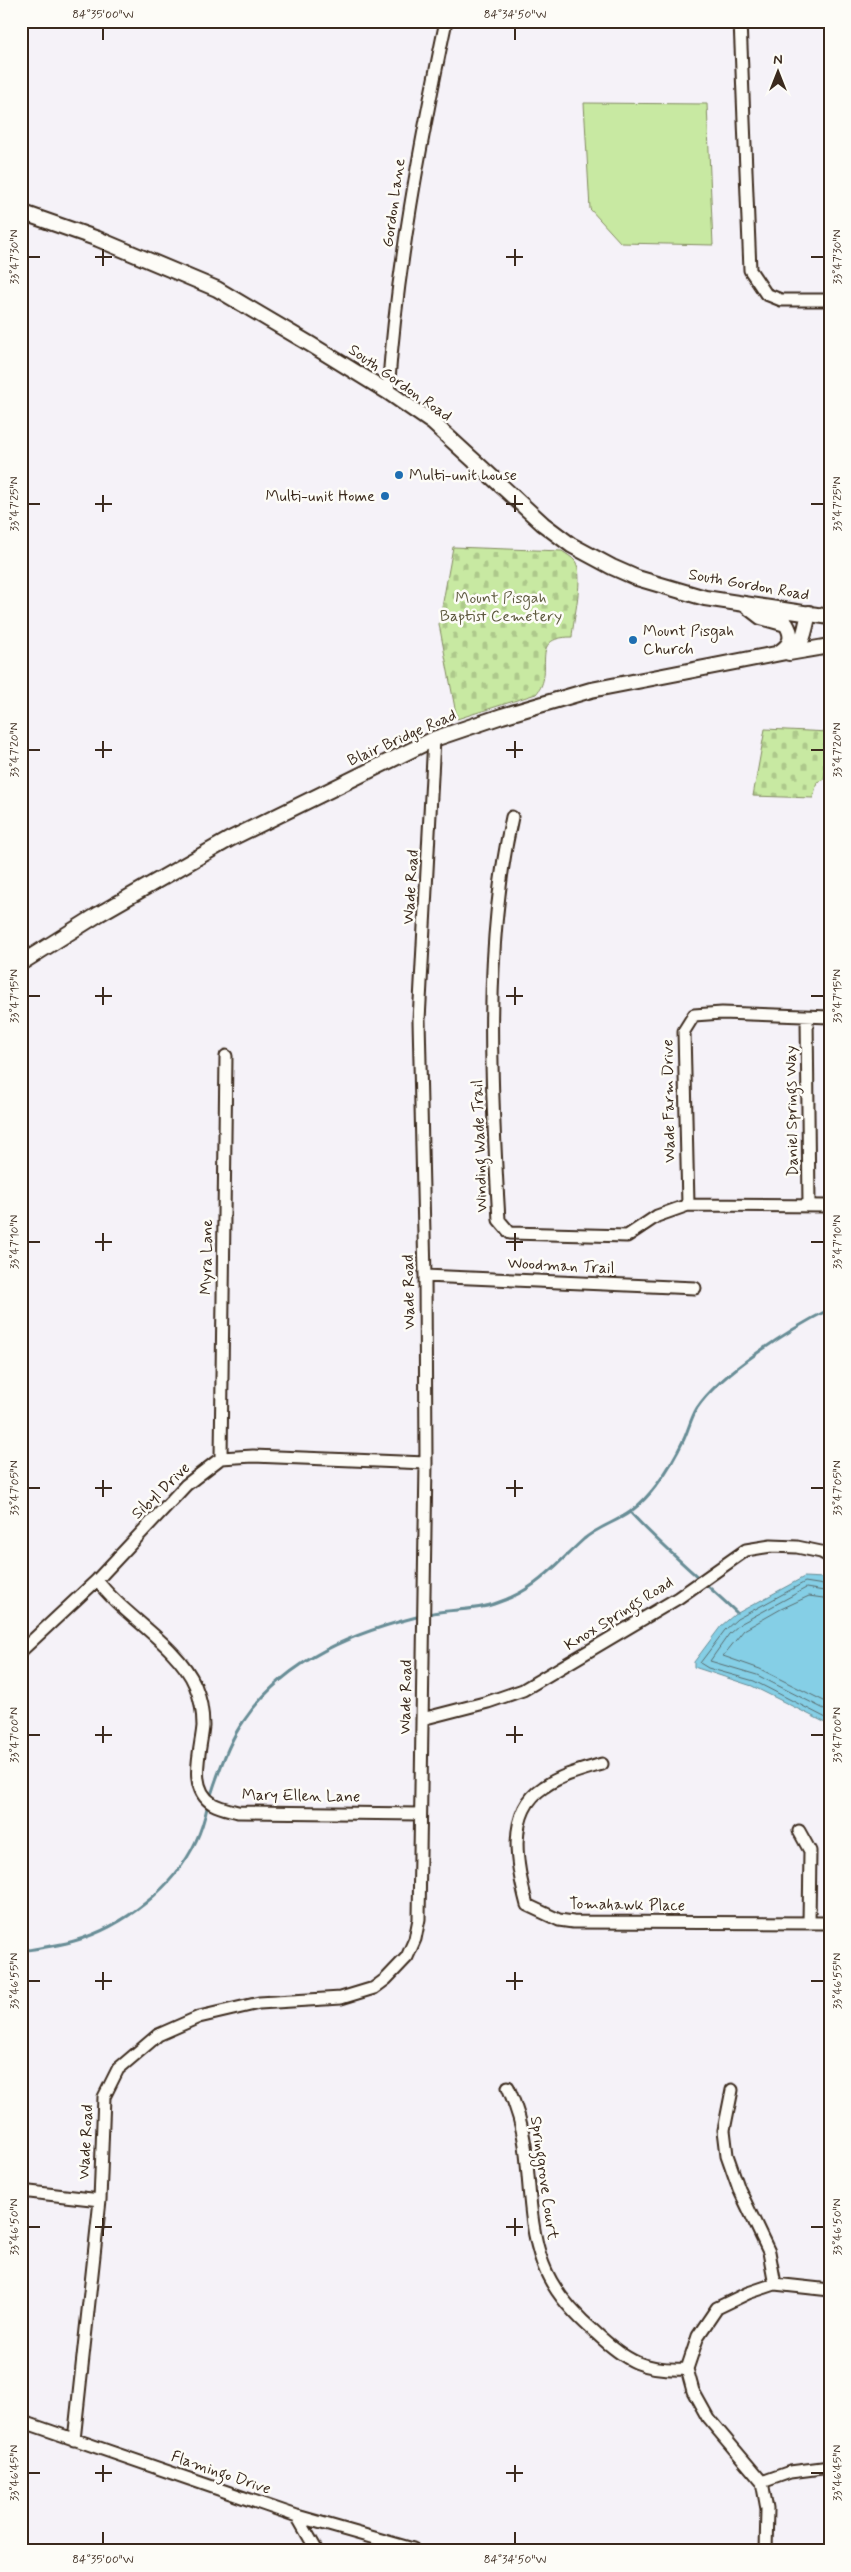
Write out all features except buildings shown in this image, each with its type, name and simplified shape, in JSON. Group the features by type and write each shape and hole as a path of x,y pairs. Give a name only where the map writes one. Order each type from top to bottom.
{"street":[{"name":"Gordon Lane","path":"388,392 392,341 418,152 446,21"},
{"path":"740,21 750,270 766,294 781,300 830,300"},
{"name":"South Gordon Road","path":"21,212 98,239 217,289 388,392 433,423 522,506 571,545 638,578 705,598 746,606 830,617"},
{"path":"746,606 761,617 786,624 791,633 787,647 776,654"},
{"name":"Blair Bridge Road","path":"21,963 99,914 230,838 434,739 502,716 591,690 776,654 798,648 802,641 809,613"},
{"path":"776,654 830,646"},
{"name":"Wade Road","path":"74,2440 100,2200 104,2097 118,2069 158,2035 199,2017 259,2003 333,1999 363,1992 386,1980 407,1957 415,1939 419,1919 426,1463 426,1276 419,988 430,856 434,739"},
{"name":"Winding Wade Trail","path":"512,817 504,853 491,997 499,1220 510,1233 627,1236 657,1216 688,1206 830,1206"},
{"name":"Wade Farm Drive","path":"688,1206 684,1031 694,1016 722,1013 830,1017"},
{"name":"Daniel Springs Way","path":"807,1017 809,1206"},
{"name":"Myra Lane","path":"221,1458 226,1056"},
{"name":"Woodman Trail","path":"426,1276 696,1288"},
{"path":"221,1458 253,1456 426,1463"},
{"name":"Sibyl Drive","path":"21,1651 97,1580 186,1484 221,1458"},
{"name":"Knox Springs Road","path":"422,1719 488,1702 524,1690 678,1598 746,1550 770,1546 798,1547 821,1552 830,1557"},
{"name":"Mary Ellen Lane","path":"97,1580 180,1663 195,1684 203,1725 197,1771 200,1791 213,1804 238,1812 420,1814"},
{"name":"Tomahawk Place","path":"602,1764 559,1778 543,1787 526,1806 518,1830 517,1858 527,1905 559,1920 573,1922 830,1923"},
{"path":"798,1831 810,1851 809,1923"},
{"name":"Springgrove Court","path":"508,2087 518,2113 525,2144 535,2237 544,2266 565,2302 615,2351 638,2364 659,2370 687,2369"},
{"path":"732,2090 724,2130 727,2155 769,2252 775,2284"},
{"path":"21,2192 100,2200"},
{"path":"766,2551 768,2509 762,2482 708,2418 692,2391 687,2369 698,2336 716,2308 748,2293 775,2284 830,2290"},
{"name":"Flamingo Drive","path":"21,2422 298,2516 413,2550"},
{"path":"762,2482 790,2472 830,2467"},
{"path":"298,2516 317,2551"}],"green space":[{"path":"584,103 707,104 713,245 621,243 590,209"},
{"name":"Mount Pisgah Baptist Cemetery","path":"453,547 562,551 575,561 579,576 578,598 572,637 558,639 550,643 546,649 542,685 536,694 457,719 439,624"},
{"path":"765,729 830,732 824,779 817,782 813,798 753,796"}],"water":[{"path":"804,1577 824,1578 830,1582 830,1725 752,1686 694,1667 694,1662 721,1626 734,1615"}],"waterway":[{"path":"210,1798 224,1759 238,1730 260,1700 280,1681 302,1664 325,1650 375,1629 429,1614 478,1608 494,1604 533,1585 584,1539 630,1512 646,1497 674,1459 697,1408 722,1380 777,1339 830,1309"},
{"path":"630,1512 669,1551 737,1613"},
{"path":"21,1951 61,1944 92,1935 111,1926 146,1903 175,1874 187,1858 200,1832 208,1804"}],"place":[{"name":"Multi-unit house","path":"399,475"},
{"name":"Multi-unit Home","path":"385,496"},
{"name":"Mount Pisgah Church","path":"633,640"}]}
